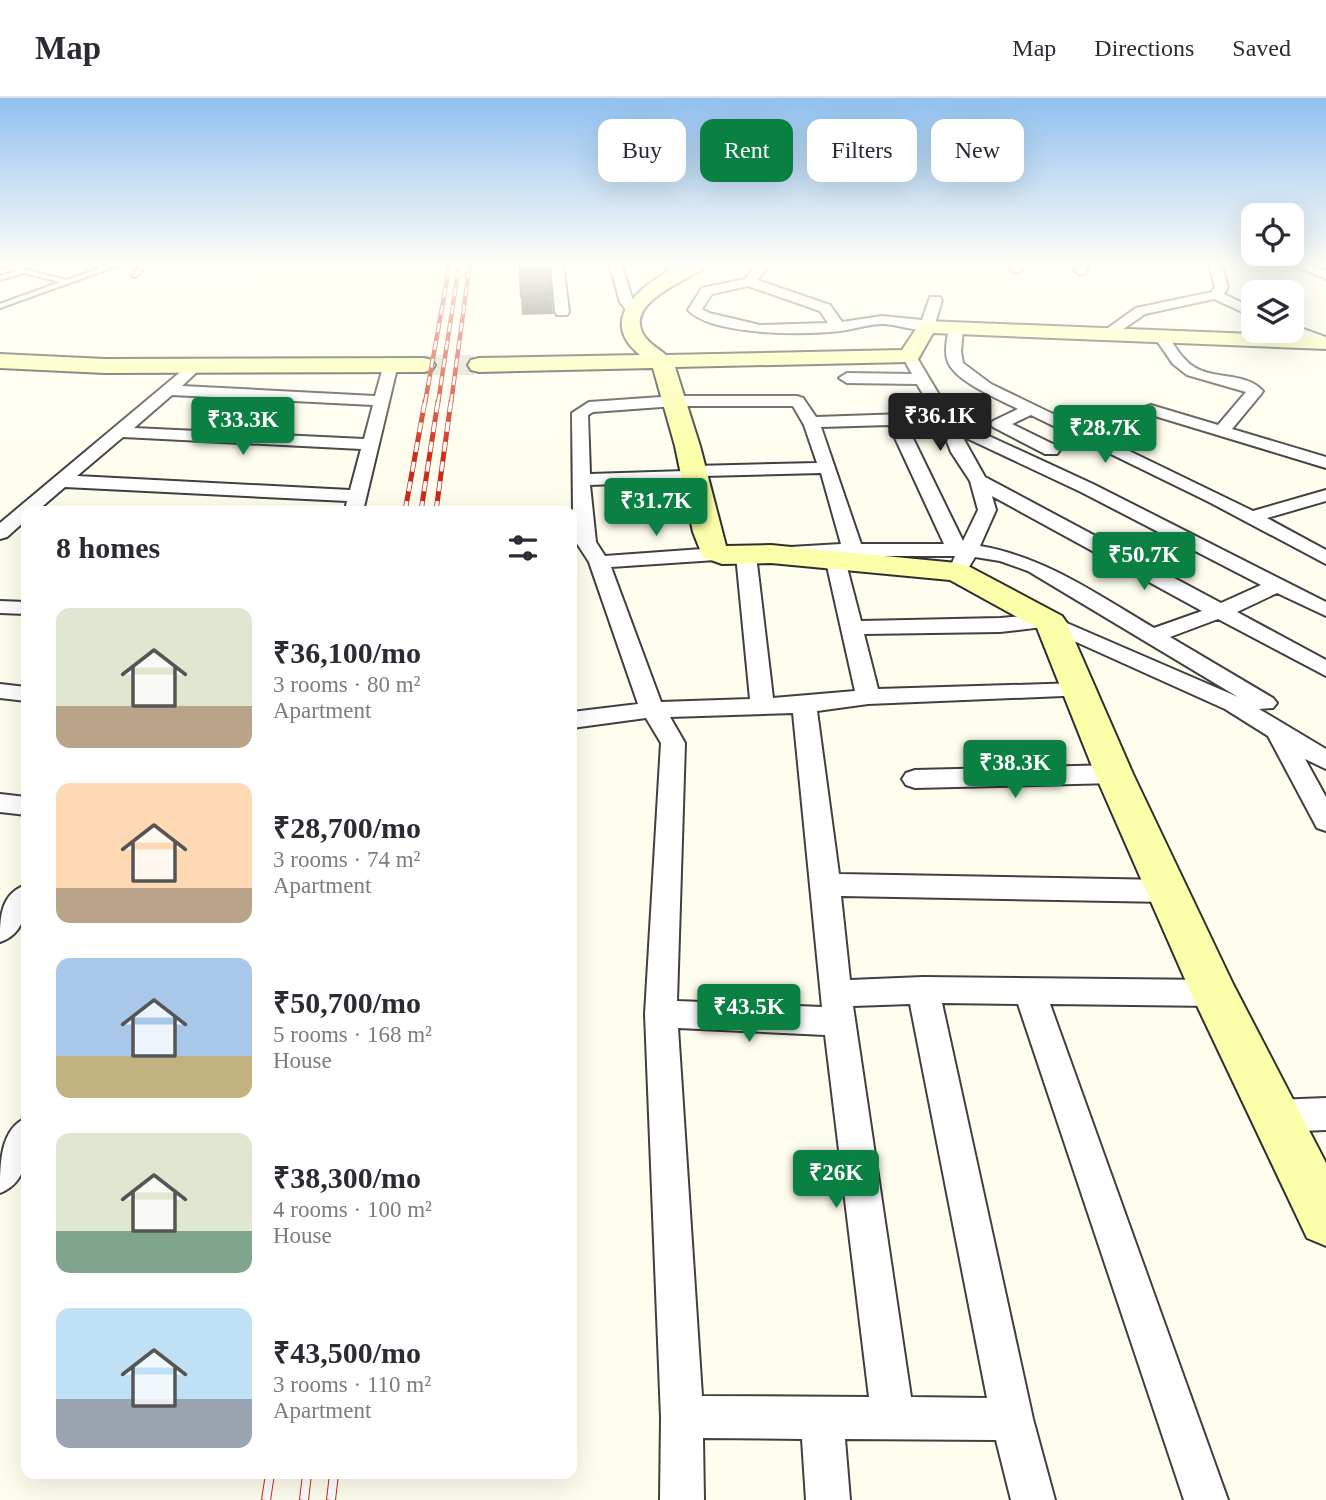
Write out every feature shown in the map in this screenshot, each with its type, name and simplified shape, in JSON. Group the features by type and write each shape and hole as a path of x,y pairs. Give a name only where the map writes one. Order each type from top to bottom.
{"street":[{"path":"632,328 640,345 661,359 675,401 711,546 716,554"},
{"path":"758,328 782,328"},
{"path":"909,356 926,328"},
{"path":"956,328 951,353 956,365 985,387 1252,517 1326,558"},
{"path":"969,328 1326,343"},
{"path":"1108,333 1114,328"},
{"path":"1304,334 1326,343"},
{"path":"1160,335 1184,367 1192,372 1247,386 1255,391 1222,430"},
{"path":"479,365 661,359 909,356"},
{"path":"909,356 946,421 960,452 979,481 987,509 962,557"},
{"path":"0,360 67,365 195,367 424,365"},
{"path":"61,481 356,504 391,364"},
{"path":"32,506 195,367"},
{"path":"847,378 922,379"},
{"path":"167,390 383,401"},
{"path":"682,1500 682,1417 661,1014 673,743 669,732 652,710 599,562 586,542 580,414 582,410 589,407 675,401 790,399 801,403 827,468 851,628 868,697"},
{"path":"1030,409 999,425 1051,450"},
{"path":"1152,410 1326,463"},
{"path":"810,422 895,419 946,421 1087,488 1326,610"},
{"path":"895,419 962,557 1049,622 1233,704 1326,761"},
{"path":"117,432 371,444"},
{"path":"582,480 827,468"},
{"path":"979,481 1326,668"},
{"path":"1252,517 1326,495"},
{"path":"0,534 21,516"},
{"path":"0,534 21,536"},
{"path":"599,562 716,554 841,553 1021,560 1326,740"},
{"path":"758,554 762,705"},
{"path":"1152,636 1221,611 1278,586"},
{"path":"0,607 21,608"},
{"path":"851,628 1049,622"},
{"path":"1049,622 1114,774 1214,993 1326,1219"},
{"path":"577,719 652,710 804,705 868,697 1079,690"},
{"path":"0,691 21,693"},
{"path":"804,705 827,885 838,1008 893,1418"},
{"path":"1276,729 1326,821"},
{"path":"915,779 1114,774"},
{"path":"0,803 21,805"},
{"path":"827,885 1167,891"},
{"path":"0,930 21,903"},
{"path":"661,1014 838,1008 923,990 1214,993"},
{"path":"923,990 1012,1419 1033,1500"},
{"path":"1030,990 1206,1500"},
{"path":"1275,1115 1326,1114"},
{"path":"0,1175 21,1142"},
{"path":"682,1417 1012,1419"},
{"path":"822,1418 828,1500"}],"tunnel":[{"path":"424,365 479,365"}],"railway":[{"path":"425,403 438,328"},
{"path":"438,403 449,328"},
{"path":"451,403 461,328"},
{"path":"406,506 425,401"},
{"path":"422,506 438,401"},
{"path":"437,506 451,401"},
{"path":"266,1500 269,1479"},
{"path":"304,1500 306,1479"},
{"path":"331,1500 333,1479"}]}
